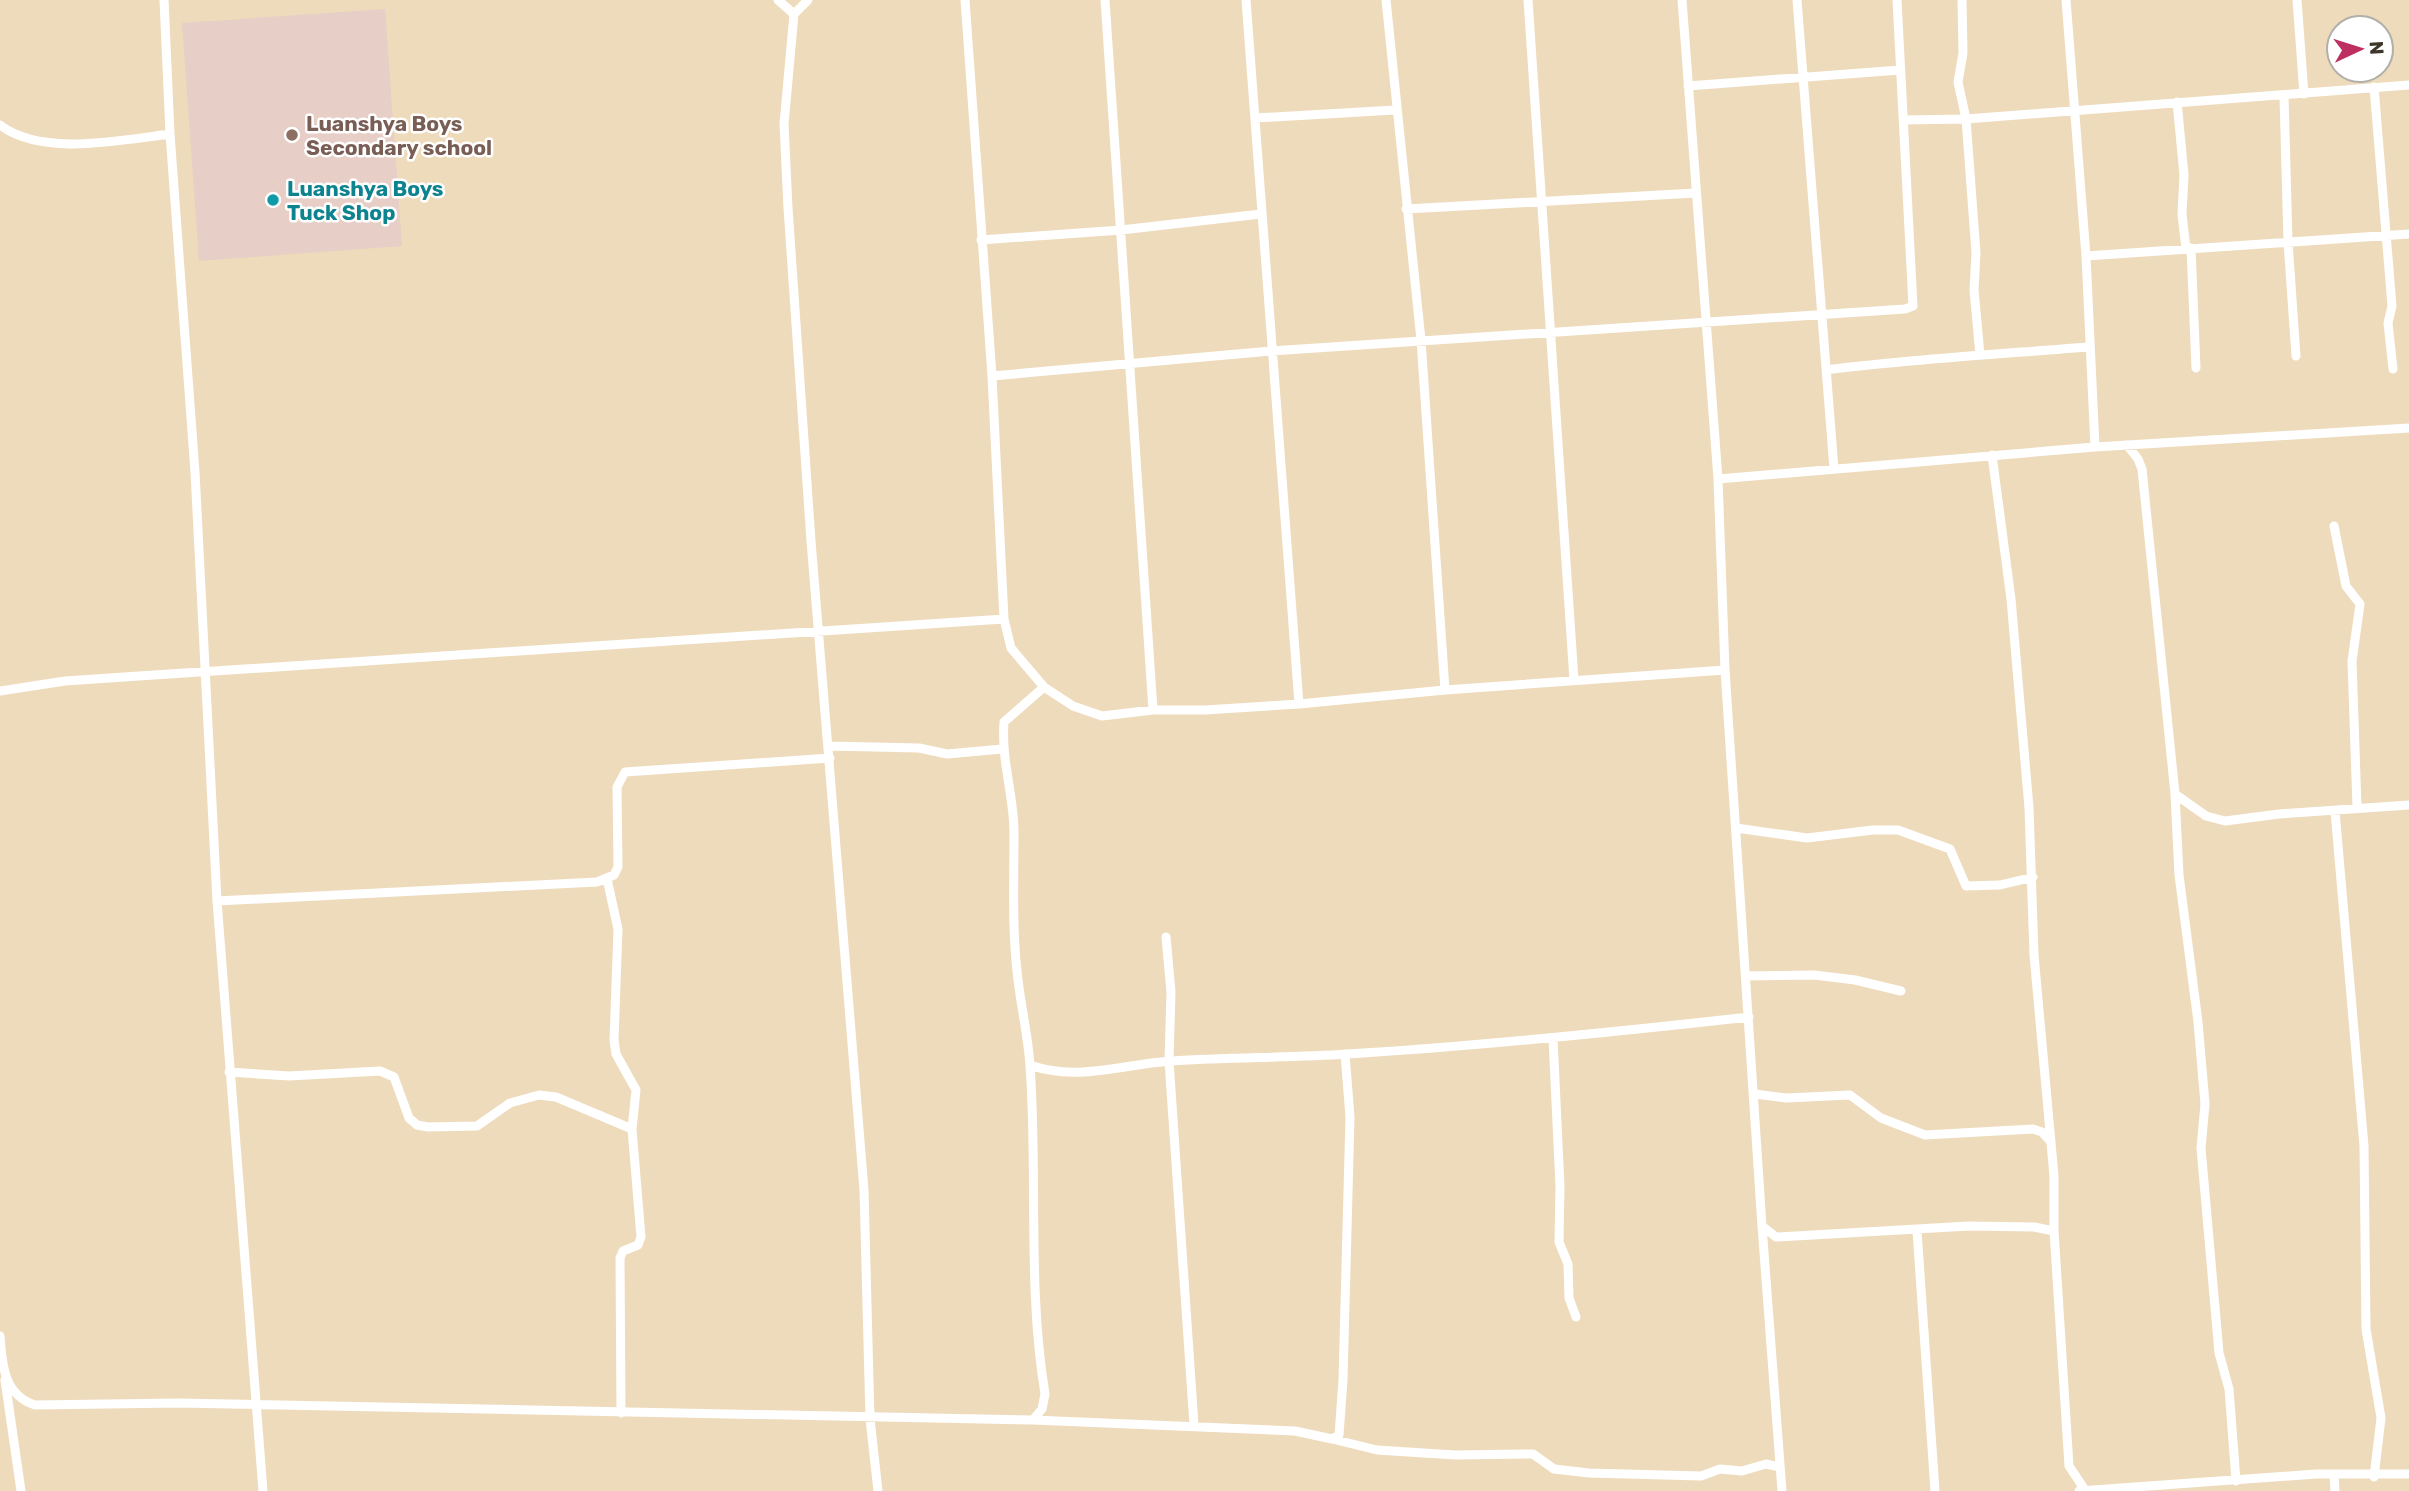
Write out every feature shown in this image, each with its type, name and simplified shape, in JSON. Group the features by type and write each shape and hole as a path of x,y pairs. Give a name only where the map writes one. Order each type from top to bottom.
{"street":[{"path":"164,0 170,134 207,671 217,901 263,1491"},
{"path":"778,0 794,14"},
{"path":"808,0 794,14 784,124 818,629 864,1190 870,1419 878,1491"},
{"path":"965,0 992,376 1004,620 1011,648 1044,687 1073,706 1102,716 1153,710 1205,710 1299,704 1445,690 1725,670"},
{"path":"1105,0 1153,710"},
{"path":"1246,0 1299,704"},
{"path":"1386,0 1395,110 1422,340 1445,690"},
{"path":"1528,0 1574,680"},
{"path":"1682,0 1718,479 1725,670 1782,1491"},
{"path":"1797,0 1834,469"},
{"path":"992,376 1271,351 1823,315 1905,309 1913,306 1897,0"},
{"path":"1962,0 1963,53 1958,82 1966,119 1976,253 1974,290 1980,355"},
{"path":"2066,0 2072,110 2086,256 2088,347 2095,447"},
{"path":"2297,0 2304,94"},
{"path":"1688,86 1900,70"},
{"path":"1903,120 1966,119 2409,85"},
{"path":"2374,87 2384,235 2392,306 2388,323 2393,369"},
{"path":"2284,96 2288,242 2296,356"},
{"path":"2176,102 2184,175 2182,214 2188,248 2196,368"},
{"path":"1255,118 1395,110"},
{"path":"0,141 4,128 44,142 88,143 170,134"},
{"path":"1406,209 1696,193"},
{"path":"981,240 1121,230 1261,214"},
{"path":"2086,256 2409,234"},
{"path":"1826,370 1899,360 1961,359 1980,355 2088,347"},
{"path":"1718,479 2095,447 2409,428"},
{"path":"2127,445 2138,458 2142,470 2175,794 2179,875 2205,1104 2201,1148 2220,1353 2229,1389 2236,1481"},
{"path":"1992,455 2011,599 2033,877 2034,956 2051,1142 2069,1466 2085,1490"},
{"path":"2334,526 2346,586 2360,604 2352,662 2357,807"},
{"path":"0,691 65,681 818,629 1004,620"},
{"path":"1033,1420 1042,1409 1045,1394 1033,1206 1035,1175 1030,1065 1017,972 1011,884 1014,832 1002,749 1004,722 1044,687"},
{"path":"829,746 919,748 947,754 1002,749"},
{"path":"217,901 607,879 618,867 617,787 625,772 830,758"},
{"path":"2175,794 2206,817 2225,821 2409,804"},
{"path":"2335,811 2364,1146 2366,1329 2381,1418 2374,1477"},
{"path":"1736,828 1807,838 1898,830 1950,849 1966,886 2000,886 2033,877"},
{"path":"607,879 618,929 614,1040 617,1054 636,1090 632,1129 641,1237 638,1245 623,1251 620,1258 621,1413"},
{"path":"1166,937 1171,992 1169,1061 1194,1425"},
{"path":"1746,976 1814,975 1901,990"},
{"path":"1030,1065 1067,1074 1169,1061 1345,1054 1553,1039 1749,1017"},
{"path":"1553,1039 1560,1185 1559,1242 1568,1264 1569,1298 1576,1317"},
{"path":"1332,1439 1339,1435 1343,1380 1350,1117 1345,1054"},
{"path":"229,1072 289,1076 380,1071 394,1077 409,1118 417,1125 428,1127 477,1126 510,1103 540,1095 568,1102 632,1129"},
{"path":"1755,1094 1786,1098 1850,1095 1881,1118 1925,1135 2033,1129 2042,1132 2051,1142"},
{"path":"1762,1226 1776,1237 1969,1226 2034,1227 2054,1231"},
{"path":"1917,1231 1935,1491"},
{"path":"0,1336 20,1491"},
{"path":"4,1375 19,1396 35,1405 179,1403 256,1407 1194,1425 1295,1430 1377,1450 1455,1455 1533,1454 1554,1469 1589,1473 1701,1476 1720,1469 1742,1471 1766,1464 1780,1467"},
{"path":"2078,1491 2334,1475 2374,1477 2409,1474"},
{"path":"2334,1475 2335,1491"}],"shaded area":[{"name":"Luanshya Boys Secondary school","path":"385,9 402,246 199,261 182,23"}],"place":[{"name":"Luanshya Boys Secondary school","path":"292,135"},
{"name":"Luanshya Boys Tuck Shop","path":"273,200"}]}
